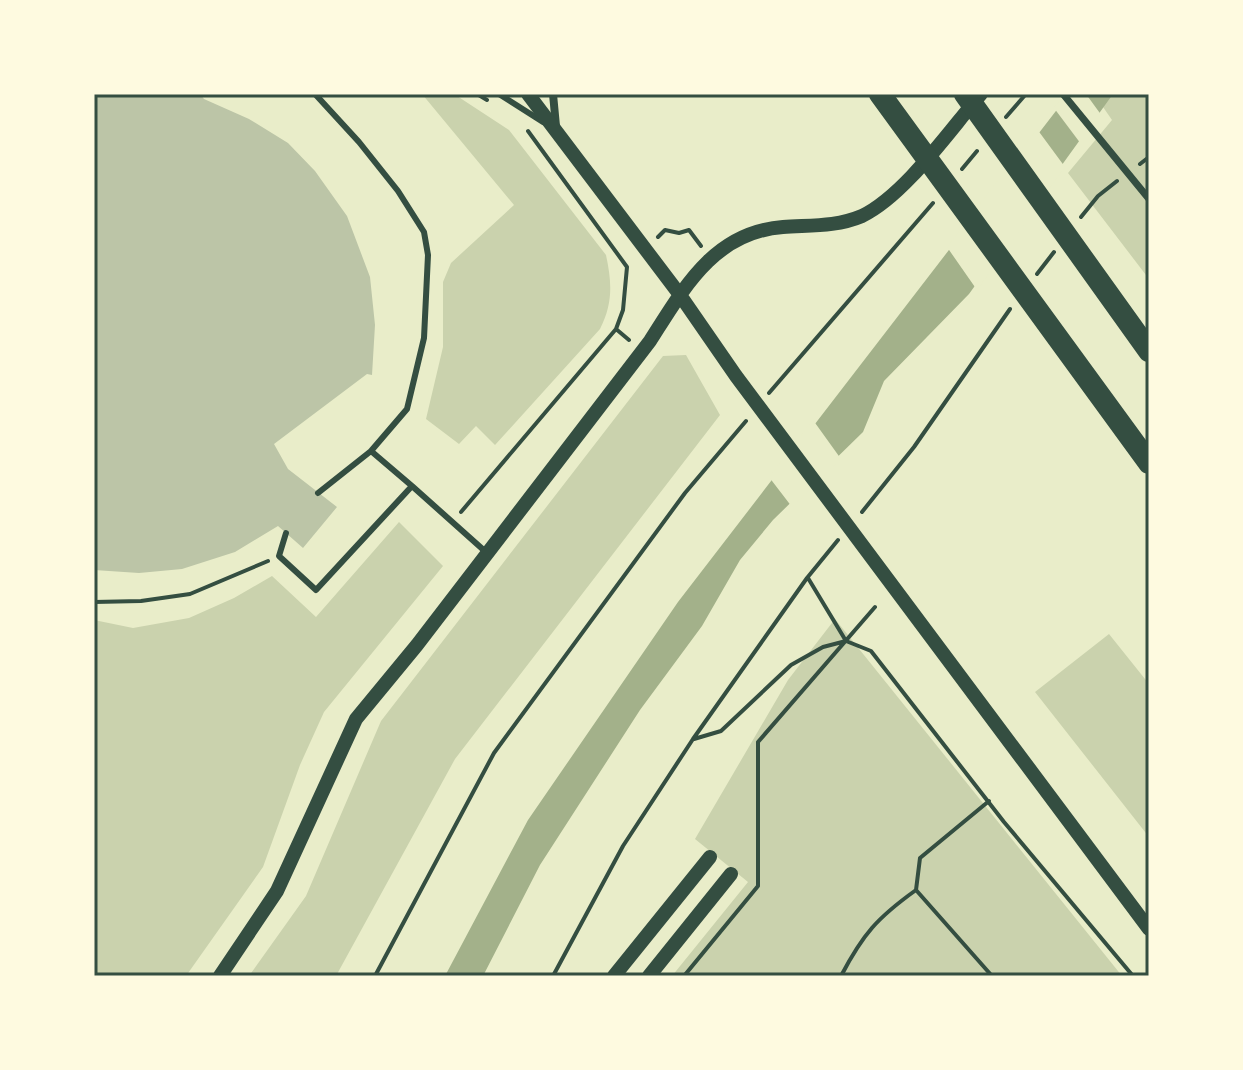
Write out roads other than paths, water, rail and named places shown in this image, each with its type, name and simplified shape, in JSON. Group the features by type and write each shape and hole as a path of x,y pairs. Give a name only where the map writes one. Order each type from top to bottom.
{"highway":[{"path":"880,94 1149,463"},
{"path":"965,94 1149,351"}],"street":[{"path":"528,94 1149,929"},
{"path":"553,94 557,131"},
{"path":"220,976 277,891 356,719 417,645 650,341 680,295 711,259 726,245 747,234 781,227 827,226 854,219 876,207 895,194 981,94"},
{"path":"1063,94 1149,199"},
{"path":"614,976 710,857"},
{"path":"649,976 731,874"}],"lane":[{"path":"315,94 398,191 424,232 428,255 424,338 407,409 371,451 318,493"},
{"path":"499,94 557,131"},
{"path":"371,451 487,553"},
{"path":"286,533 279,556 316,590 412,486"}]}
